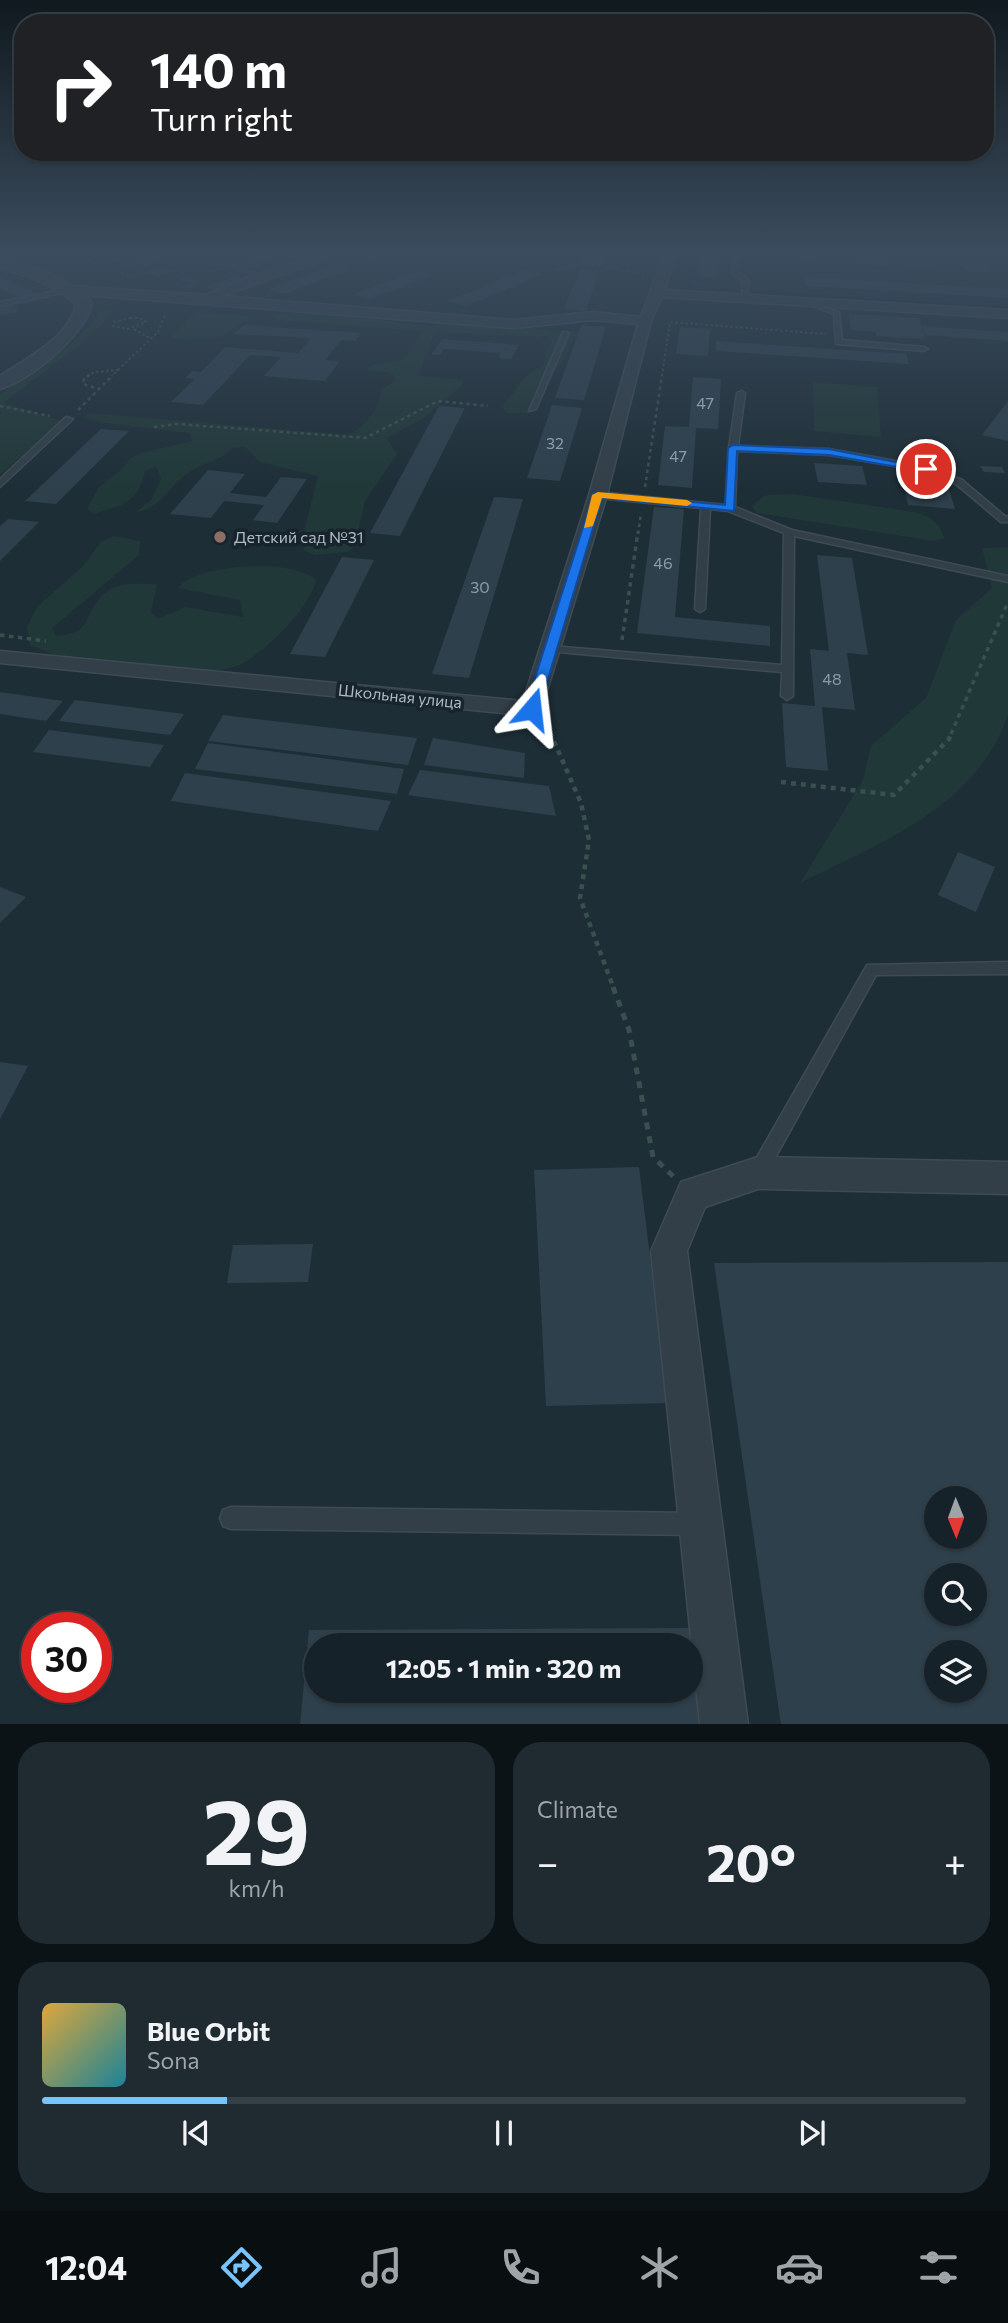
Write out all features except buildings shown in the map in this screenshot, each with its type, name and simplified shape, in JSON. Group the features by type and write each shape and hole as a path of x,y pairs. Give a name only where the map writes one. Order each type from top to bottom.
{"street":[{"path":"0,384 68,332"},
{"path":"532,709 598,495 642,332"},
{"name":"Школьная улица","path":"0,657 532,709"},
{"path":"724,1724 669,1251 693,1194 758,1173 1008,1178"}],"lane":[{"path":"532,409 565,333"},
{"path":"838,335 839,342 924,349"},
{"path":"730,509 733,448 741,393"},
{"path":"0,484 69,419"},
{"path":"733,448 829,452 926,469 959,482 1007,521"},
{"path":"598,495 730,509 789,532 1008,579"},
{"path":"700,609 706,505"},
{"path":"787,696 789,532"},
{"path":"551,649 789,669"},
{"path":"758,1173 872,969 1008,968"},
{"path":"231,1518 701,1524"}],"path":[{"path":"141,332 151,339"},
{"path":"0,406 69,419 158,332"},
{"path":"620,654 668,332"},
{"path":"805,332 838,335"},
{"path":"98,389 83,384 84,378 95,372 118,370"},
{"path":"154,427 177,424 365,438 438,401 488,406"},
{"path":"781,782 894,795 949,739 1008,602"},
{"path":"532,709 549,729 582,803 589,840 580,898 629,1030 653,1157 693,1194"}],"green space":[{"path":"94,332 4,403 62,421 0,475 0,395 83,333"},
{"path":"175,332 228,332 221,337 169,339"},
{"path":"421,332 435,332 418,376 462,380 463,384 427,416 387,438 397,454 365,501 355,545 348,552 315,555 304,551 303,535 318,476 260,462 245,447 232,448 221,457 188,473 159,502 145,510 136,512 152,499 161,479 156,466 145,471 138,490 128,501 94,514 87,509 98,488 121,470 131,458 141,453 192,441 189,433 105,423 84,418 88,413 348,435 371,416 382,389 395,381 394,376 388,372 366,370 371,365 402,360"},
{"path":"444,332 574,332 565,359 535,394 533,399 537,408 531,413 506,413 502,407 525,377 544,365 545,355 552,343 548,335 539,337"},
{"path":"813,382 877,387 881,437 814,431"},
{"path":"793,494 915,512 934,521 945,538 934,541 757,513 752,506 765,495"},
{"path":"114,536 140,541 139,555 52,628 56,636 81,629 104,593 126,584 157,585 151,612 158,619 185,607 243,617 240,600 178,588 205,573 246,566 268,566 288,568 316,580 299,612 269,644 250,659 228,668 213,671 68,661 30,645 27,627 37,607 83,566 101,542"},
{"path":"1008,547 1008,715 993,747 973,775 949,798 922,818 862,853 800,883 863,780 871,746 926,698 956,620 992,588 982,548"}],"slow traffic":[{"path":"588,526 598,495 687,503"}],"place":[{"name":"Детский сад №31","path":"220,537"}],"route":[{"path":"532,709 598,495 730,509 733,448 829,452 926,469"}]}
